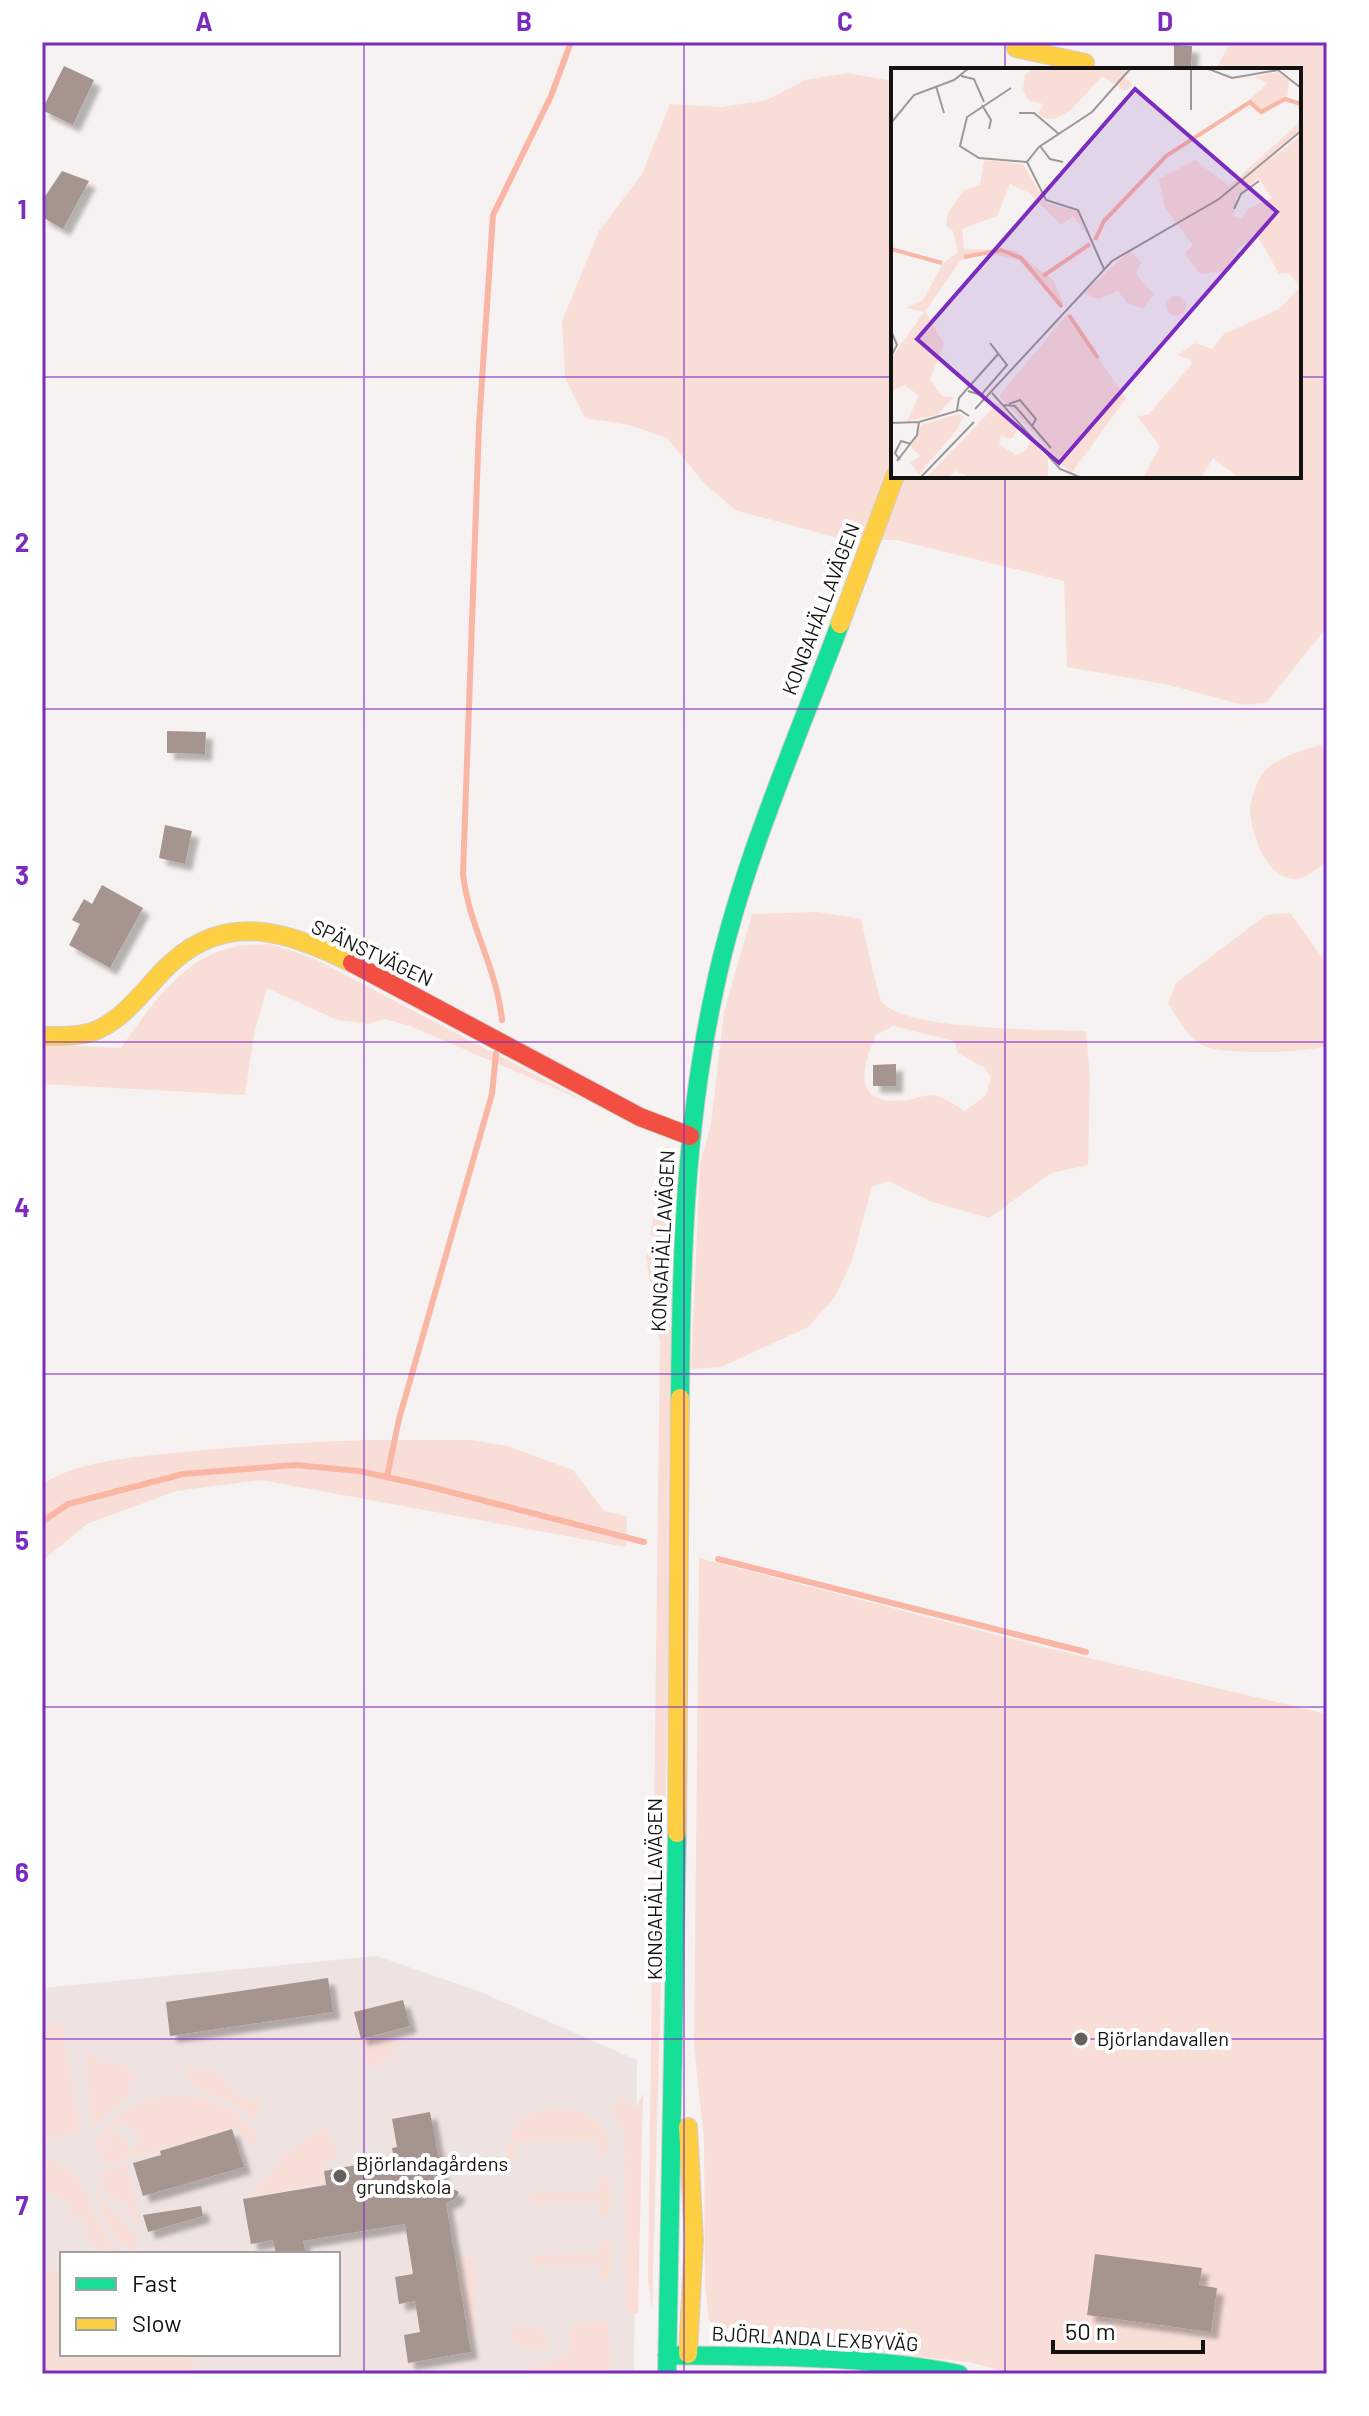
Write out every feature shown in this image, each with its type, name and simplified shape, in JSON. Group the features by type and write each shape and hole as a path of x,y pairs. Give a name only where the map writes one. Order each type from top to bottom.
{"street":[{"path":"1012,68 1016,45 1085,63"},
{"name":"KONGAHÄLLAVÄGEN","path":"688,2374 694,2295 695,2203 676,2041 680,1361 683,1235 690,1136 708,1017 746,876 894,478"},
{"name":"SPÄNSTVÄGEN","path":"42,1036 85,1033 106,1025 175,957 211,936 240,930 267,932 359,968 622,1106 677,1133 690,1136"},
{"name":"KONGAHÄLLAVÄGEN","path":"667,2374 670,2075 676,2041"},
{"name":"BJÖRLANDA LEXBYVÄG","path":"667,2355 929,2368 959,2374"}],"shaded area":[{"path":"1231,42 1327,42 1327,627 1266,703 1243,705 1169,685 1067,667 1064,581 897,540 845,540 735,510 703,482 667,438 629,425 585,418 565,378 562,321 599,231 642,174 670,104 721,107 767,100 805,80 848,73 891,81 891,478 1301,478 1301,68 1216,68"},
{"path":"1327,743 1327,861 1304,877 1285,877 1269,863 1257,843 1250,811 1254,793 1261,776 1273,764"},
{"path":"818,912 861,919 880,997 882,1002 896,1011 918,1018 977,1027 1086,1031 1090,1078 1088,1165 1051,1173 989,1218 932,1202 888,1181 872,1187 851,1263 835,1297 808,1327 721,1367 691,1369 700,1164 711,1124 724,1012 752,914","holes":["893,1026 954,1041 958,1053 985,1068 991,1077 986,1095 965,1111 937,1096 889,1100 876,1097 869,1091 865,1072 876,1035"]},
{"path":"1290,913 1327,964 1327,1046 1247,1052 1215,1049 1198,1043 1168,1003 1176,983 1266,915"},
{"path":"270,944 313,958 589,1103 410,1026 385,1019 368,1024 337,1020 267,988 254,1034 245,1095 42,1084 42,1044 121,1048 168,987 198,962 233,947"},
{"path":"665,1146 675,1150 666,1226 663,1226 661,1238 650,1235"},
{"path":"650,1244 671,1332 668,1712 652,2312 648,2279 660,1343 646,1257"},
{"path":"371,1440 470,1440 507,1446 573,1470 604,1511 627,1516 626,1547 261,1480 176,1491 87,1524 42,1561 42,1484 73,1470 122,1459 198,1451"},
{"name":"Björlandavallen","path":"699,1558 1051,1649 1327,1714 1327,2374 1014,2374 969,2362 721,2336 709,2320 705,2285 704,2139 694,2047"},
{"name":"Björlandagårdens grundskola","path":"377,1956 478,1991 637,2060 634,2374 199,2374 191,2356 340,2356 340,2252 60,2252 60,2272 42,2267 42,1988"},
{"path":"62,2024 80,2132 42,2138 42,2027"},
{"path":"391,2033 396,2050 370,2069 361,2041"},
{"path":"85,2051 100,2062 126,2065 133,2077 126,2098 94,2126"},
{"path":"189,2069 216,2072 240,2098 261,2100 256,2120 236,2104 197,2088 186,2075"},
{"path":"643,2093 638,2313 627,2314 625,2146 621,2124 612,2108 624,2095 627,2105 637,2106"},
{"path":"174,2095 199,2098 223,2107 244,2121 260,2140 253,2145 234,2127 129,2158 139,2144 140,2135 123,2122 110,2134 98,2155 96,2143 120,2116 139,2104"},
{"path":"548,2108 570,2110 597,2121 607,2138 609,2150 598,2155 597,2140 515,2142 515,2165 507,2166 509,2145 516,2128 528,2115"},
{"path":"323,2129 336,2147 339,2158 324,2161 324,2183 251,2196 288,2152"},
{"path":"114,2134 125,2139 131,2150 121,2161 106,2166 102,2153"},
{"path":"51,2160 76,2178 101,2228 118,2252 99,2252 83,2231 89,2226 80,2215 74,2220 66,2201 42,2189 42,2161"},
{"path":"126,2162 140,2223 135,2224 125,2201 107,2196 100,2171 117,2168"},
{"path":"599,2176 610,2182 611,2213 600,2218 598,2201 531,2203 531,2193 600,2191"},
{"path":"99,2188 105,2204 137,2237 135,2252 120,2241 109,2226 96,2191"},
{"path":"601,2239 611,2245 612,2276 601,2280 600,2264 532,2266 532,2255 601,2253"},
{"path":"470,2256 477,2283 473,2325 478,2325 471,2343 458,2259"},
{"path":"42,2267 60,2272 60,2356 191,2356 199,2374 42,2374"},
{"path":"609,2322 611,2371 528,2374 522,2369 552,2363 569,2351 572,2324"},
{"path":"512,2326 546,2331 549,2349 520,2348 511,2334"}],"building":[{"path":"1174,45 1192,46 1191,67 1174,66"},
{"path":"64,66 94,80 73,125 42,110"},
{"path":"62,171 89,181 63,229 42,217 42,201"},
{"path":"167,731 206,732 205,754 167,753"},
{"path":"165,825 192,831 185,864 159,858"},
{"path":"102,885 143,908 110,968 69,945 80,924 72,920 84,899 92,904"},
{"path":"896,1064 896,1086 873,1086 873,1065"},
{"path":"328,1978 333,2012 170,2036 166,2002"},
{"path":"403,2000 410,2026 361,2039 354,2012"},
{"path":"430,2112 444,2184 459,2192 455,2199 446,2203 471,2352 408,2363 404,2335 420,2332 415,2301 399,2304 395,2277 413,2274 405,2224 303,2241 306,2252 276,2252 273,2240 251,2244 243,2199 326,2185 324,2171 394,2158 392,2148 397,2147 392,2119"},
{"path":"232,2129 244,2167 143,2196 133,2163 161,2155 160,2151"},
{"path":"201,2206 203,2216 148,2232 143,2215"},
{"path":"1095,2254 1202,2268 1199,2285 1217,2288 1211,2332 1087,2315"}],"waterway":[{"path":"502,1020 463,874 479,425 493,215 551,96 571,42"},
{"path":"387,1477 399,1419 492,1094 496,1053"},
{"path":"42,1522 68,1504 183,1474 295,1465 359,1471 427,1486 644,1542"},
{"path":"718,1559 1086,1652"}],"traffic: fast":[{"path":"680,1398 686,1194 704,1042 714,992 753,852 840,624"},
{"path":"667,2374 677,1833"},
{"path":"667,2355 850,2360 959,2374"}],"traffic: slow":[{"path":"1016,48 1085,63"},
{"path":"840,624 894,478"},
{"path":"42,1036 70,1036 97,1030 124,1012 183,953 206,940 229,933 253,931 277,934 352,963"},
{"path":"677,1833 680,1398"},
{"path":"688,2127 694,2240 688,2354"}],"traffic: jam":[{"path":"352,963 640,1117 690,1136"}],"place":[{"name":"Björlandavallen","path":"1081,2039"},
{"name":"Björlandagårdens grundskola","path":"340,2176"}]}
